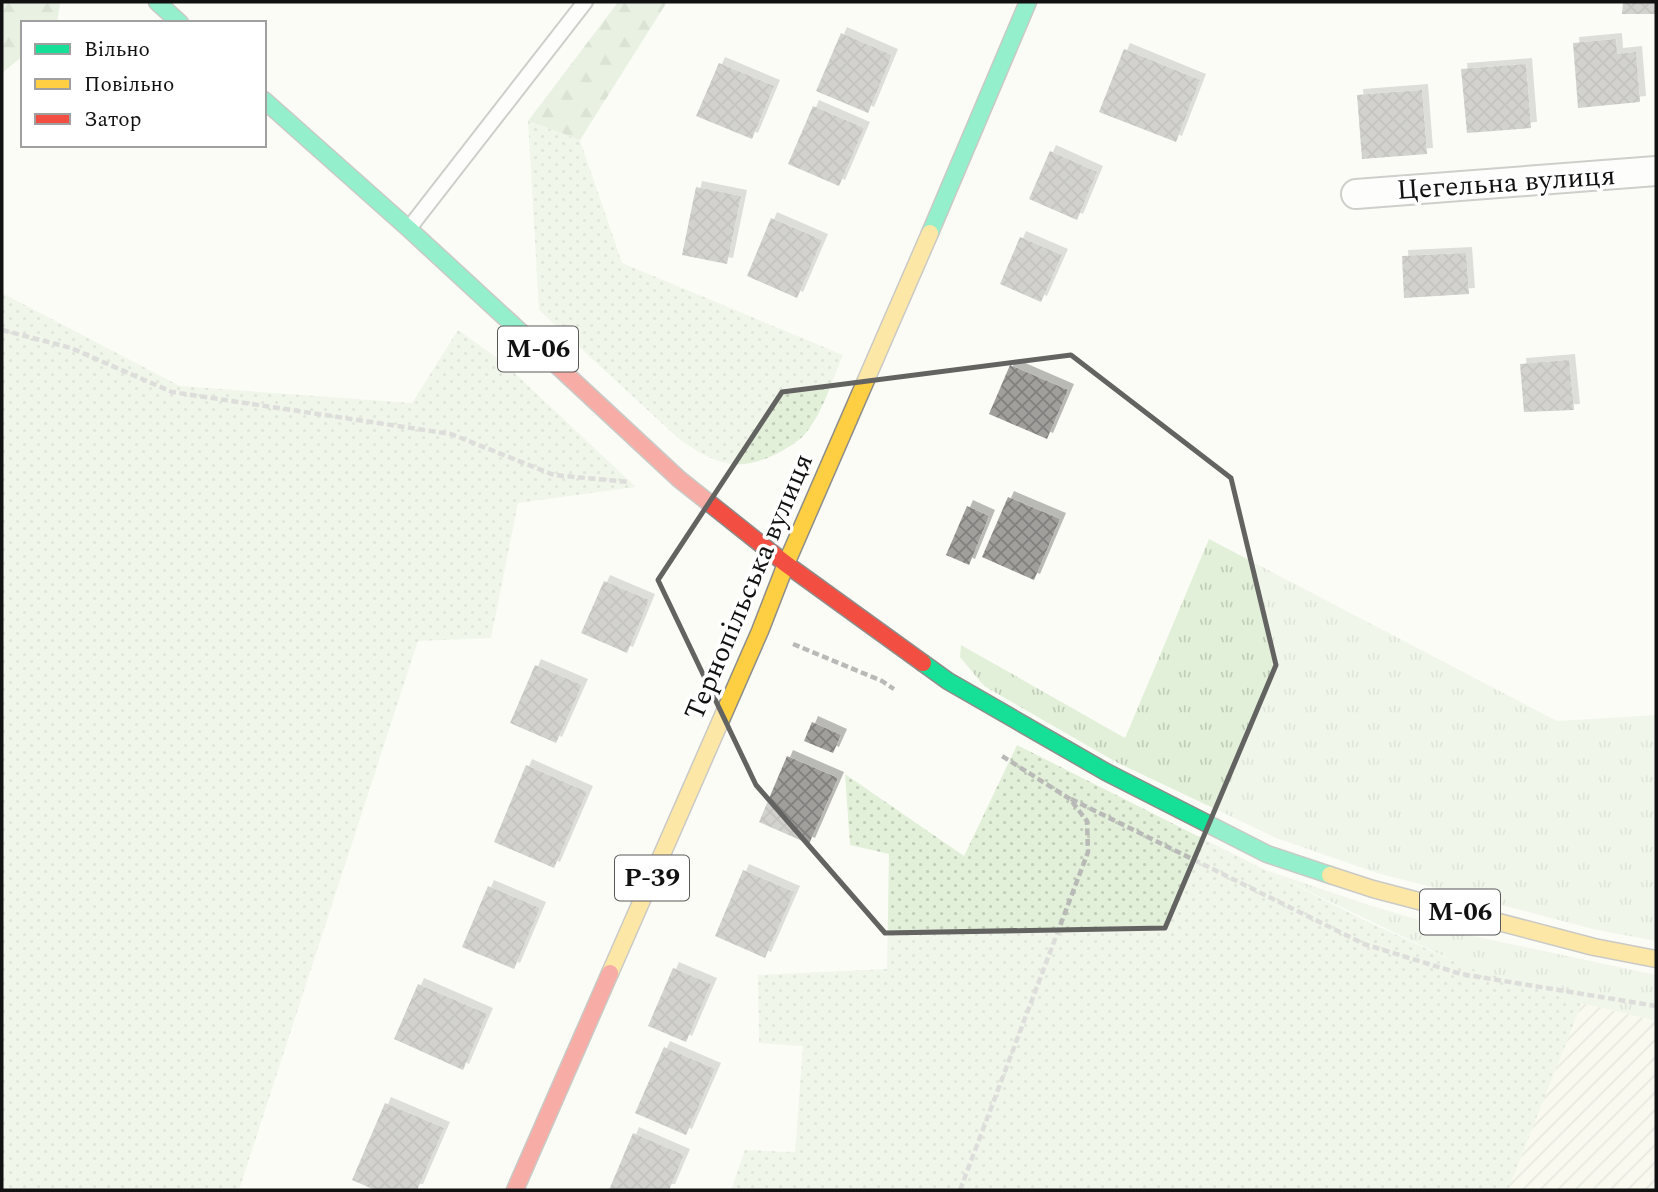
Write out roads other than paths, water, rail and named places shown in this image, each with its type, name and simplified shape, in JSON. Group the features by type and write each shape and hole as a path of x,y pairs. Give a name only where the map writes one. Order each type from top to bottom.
{"main road":[{"path":"157,2 178,21"},
{"name":"Тернопільська вулиця","path":"515,1190 760,631 786,564 864,389 1027,2"},
{"name":"М-06","path":"266,102 409,229 679,479 786,564 948,681 1106,772 1267,854 1413,899 1594,947 1656,958"}],"street":[{"name":"Цегельна вулиця","path":"1356,194 1656,171"}],"lane":[{"path":"409,229 585,2"}]}
